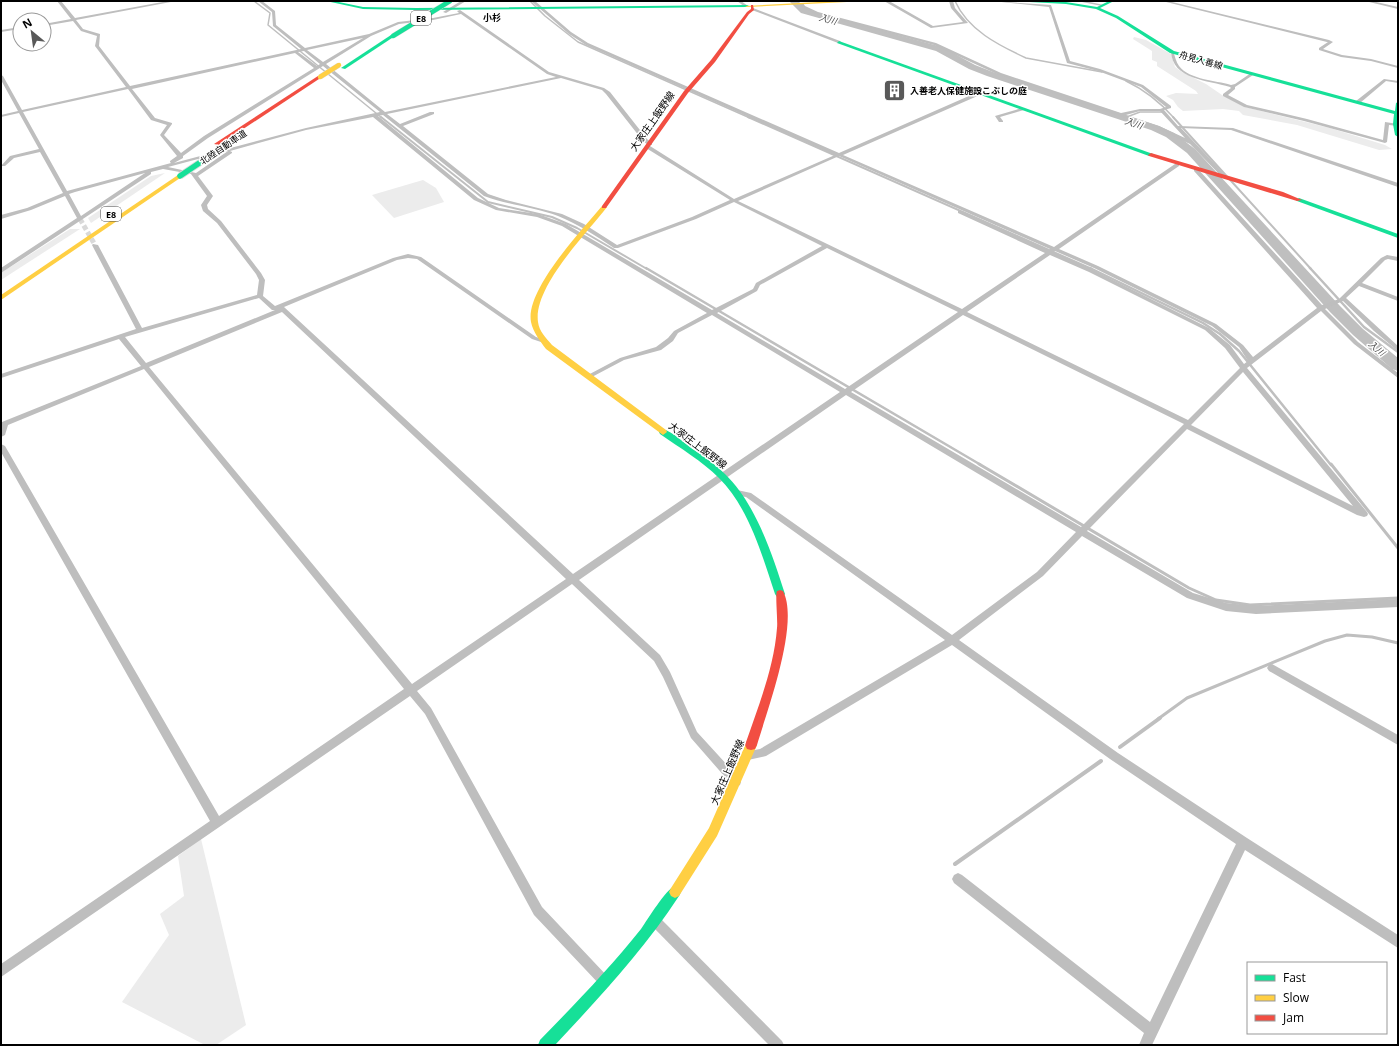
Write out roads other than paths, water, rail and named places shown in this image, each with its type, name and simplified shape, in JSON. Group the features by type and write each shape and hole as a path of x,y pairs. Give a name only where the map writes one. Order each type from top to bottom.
{"main road":[{"path":"328,1 368,8 456,5 542,8 748,6 789,3 802,4 819,2 866,1"},
{"name":"北陸自動車道","path":"1,288 51,254 175,175 226,146 323,78 442,1"},
{"name":"舟見入善線","path":"1011,1 1099,7 1117,17 1154,44 1172,52 1397,113"},
{"path":"1099,7 1112,1"},
{"name":"北陸自動車道","path":"391,35 456,5"},
{"name":"大家庄上飯野線","path":"545,1045 604,982 656,922 714,832 748,755 781,643 784,618 781,598 768,557 737,494 722,476 556,353 539,334 534,321 536,302 540,292 584,231 613,196 688,90 725,45 748,13 748,6"},
{"path":"839,42 1176,165 1222,176 1284,194 1398,236"},
{"path":"1398,103 1398,135"},
{"name":"北陸自動車道","path":"1,298 175,175"},
{"path":"1,303 79,244"},
{"path":"27,269 51,254"}],"street":[{"path":"59,1 82,30 99,35 96,46 153,119 170,124 162,135 181,157"},
{"path":"52,24 174,1"},
{"path":"260,1 274,12 274,24 486,195 502,202 559,215 584,231 616,247"},
{"path":"533,1 577,39 688,90 1054,248 1214,325 1241,346 1252,361"},
{"path":"886,1 932,27 966,23 953,8 951,1"},
{"path":"994,1 1050,6 1068,62 1099,70 1142,86 1168,108 1161,110 1140,110 1120,115"},
{"path":"1079,1 1099,7"},
{"path":"1164,1 1328,41 1331,42 1320,48 1341,56 1371,60 1398,67"},
{"path":"1367,1 1398,8"},
{"path":"802,4 804,7 817,14 941,46 1000,74 1157,127 1191,143"},
{"path":"433,19 456,5"},
{"path":"163,167 181,157 206,137 370,35 398,23 433,19 456,5"},
{"path":"456,5 542,69 560,77 603,89 649,145 733,200 961,312 1364,514 1243,368 1234,352 1220,337 1207,329 1091,271 939,203"},
{"path":"748,6 839,42"},
{"path":"1,32 12,30"},
{"path":"1,116 370,35"},
{"path":"295,51 316,68"},
{"path":"1172,52 1177,66 1182,71 1191,75 1231,86 1236,85 1252,74"},
{"path":"1,76 80,219"},
{"path":"1,217 30,209 66,193 154,170 226,146 560,77"},
{"path":"1358,102 1385,80 1398,82"},
{"path":"1231,86 1234,88 1225,95 1246,106 1385,142 1387,123 1397,125"},
{"path":"607,250 694,218 980,93"},
{"path":"1001,121 997,116 1022,108"},
{"path":"1161,110 1222,176"},
{"path":"400,126 432,113"},
{"path":"374,115 476,199 498,209 538,216 584,231 607,250 1190,596 1226,607 1256,610 1398,603"},
{"path":"1178,127 1231,129 1398,185"},
{"path":"196,176 226,146"},
{"path":"1,158 42,150"},
{"path":"3,165 12,157"},
{"path":"1,971 1176,165"},
{"path":"163,167 192,173 196,176 210,196 204,206 205,210 219,222 259,274 262,280 260,296"},
{"path":"1,271 154,170"},
{"path":"1199,170 1356,343 1398,376"},
{"path":"95,245 140,330"},
{"path":"588,377 623,358 663,346 670,342 676,332 755,290 758,284 826,246"},
{"path":"1,435 5,424 395,259 408,256 419,258 534,338 544,341"},
{"path":"748,755 762,753 951,641 1040,574 1243,368 1323,307 1342,299 1383,259 1387,257 1398,259"},
{"path":"1358,283 1398,299"},
{"path":"260,296 274,309 281,308"},
{"path":"1,376 140,330 260,296"},
{"path":"1342,299 1398,349"},
{"path":"281,308 573,578 657,658 667,675 694,735 736,782"},
{"path":"121,337 428,711 538,911 604,982"},
{"path":"1,446 216,823"},
{"path":"737,494 748,495 1114,756 1243,842 1398,942"},
{"path":"1272,668 1398,740"},
{"path":"1145,1045 1243,842"},
{"path":"958,879 1152,1031"},
{"path":"656,922 778,1045"}],"waterway":[{"path":"254,1 270,13 268,25 382,118"},
{"path":"530,1 545,16 578,42 750,118"},
{"name":"入川","path":"793,1 804,11 818,16 939,49 972,67 990,74 1155,128 1170,135 1191,151 1335,309 1358,332 1398,366"},
{"path":"955,1 968,20 985,36 1015,53 1026,58 1102,72"},
{"path":"1126,81 1140,88 1152,97 1173,117"},
{"path":"1124,118 1140,112 1163,112"},
{"path":"381,117 488,202 552,217 577,228 647,269"},
{"path":"748,117 1092,269"},
{"path":"1173,117 1311,269"},
{"path":"646,268 981,465"},
{"path":"1090,268 1203,323 1220,334 1239,351 1331,465"},
{"path":"1310,268 1364,327 1398,352"},
{"path":"979,464 1189,588 1216,600 1250,605 1398,598"},
{"path":"1331,464 1398,548"},
{"path":"1158,719 1187,698 1325,641 1347,635 1372,637 1398,643"},
{"path":"1120,747 1160,718"},
{"path":"955,864 1101,761"}],"tunnel":[{"path":"80,219 95,245"}],"place":[{"name":"入善老人保健施設こぶしの庭","path":"894,90"}],"district":[{"name":"小杉","path":"492,17"}]}
